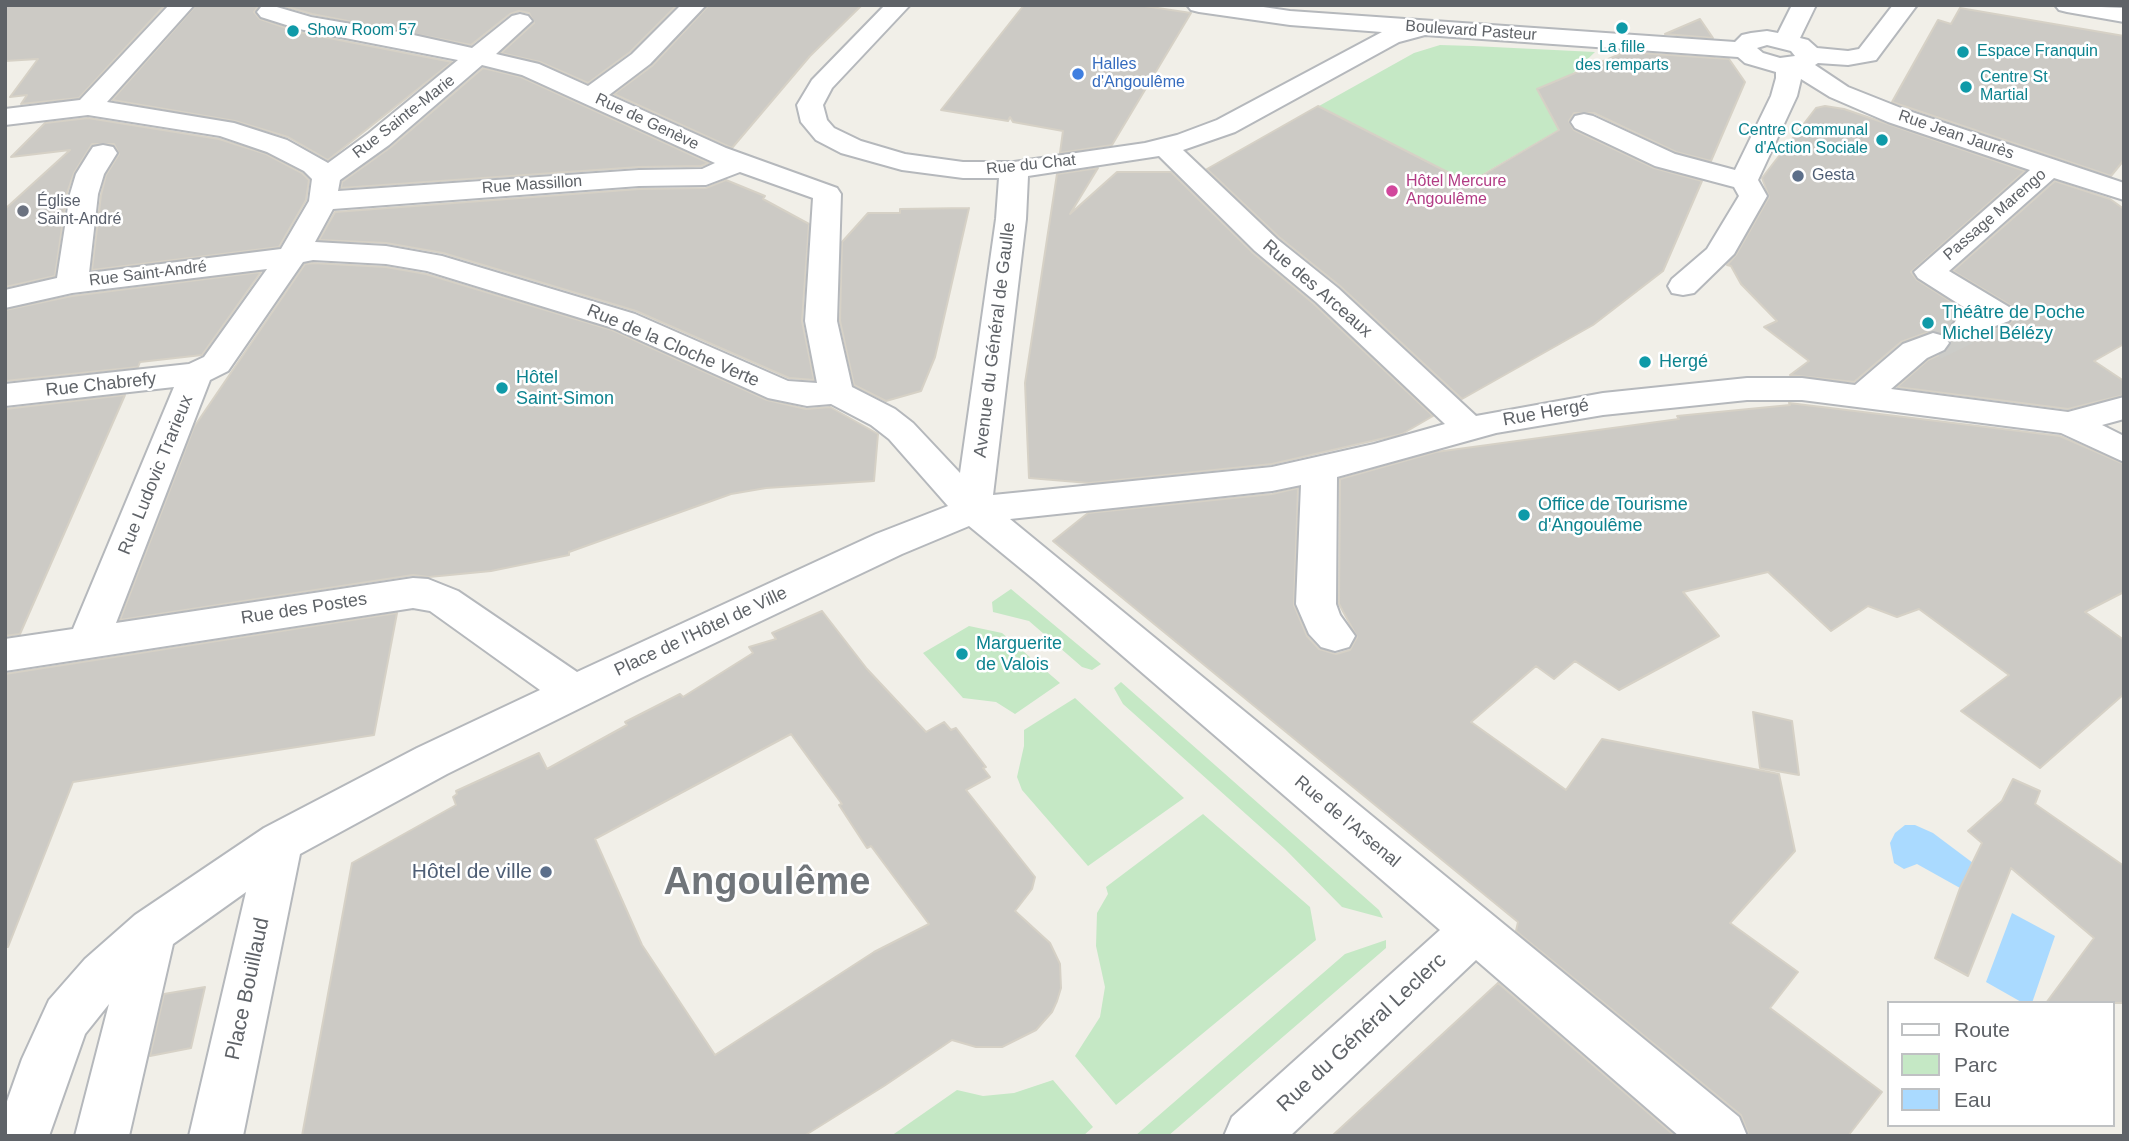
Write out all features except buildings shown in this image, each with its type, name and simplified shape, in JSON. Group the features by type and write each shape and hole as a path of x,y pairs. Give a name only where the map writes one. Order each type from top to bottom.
{"street":[{"path":"88,107 182,5"},
{"path":"591,96 641,59 694,5"},
{"name":"Rue du Chat","path":"898,5 821,85 810,105 814,122 825,134 851,147 902,162 963,170 1014,170 1165,147 1226,126 1390,37 1422,28"},
{"name":"Boulevard Pasteur","path":"1199,5 1290,18 1745,50 1761,61 1795,57"},
{"path":"1744,180 1784,96 1795,57 1804,5"},
{"path":"1795,57 1848,58 1867,55 1905,5"},
{"path":"2067,5 2124,15"},
{"name":"Rue de Genève","path":"273,9 307,24 480,56 530,69 738,163 827,194 821,321 836,393"},
{"path":"1290,18 1336,40 1346,60"},
{"name":"Rue Sainte-Marie","path":"325,189 379,139 520,21"},
{"name":"Rue Jean Jaurès","path":"1795,57 1839,92 1897,116 2123,191"},
{"path":"5,117 88,107 251,137 277,146 314,165 325,189"},
{"path":"1584,122 1665,160 1711,174 1744,180"},
{"path":"793,182 851,147"},
{"name":"Rue des Arceaux","path":"1165,147 1266,245 1327,295 1471,429"},
{"path":"72,284 84,194 90,174 103,153"},
{"name":"Rue Massillon","path":"325,189 706,177 738,163"},
{"name":"Passage Marengo","path":"1975,315 1929,272 2050,167"},
{"name":"Avenue du Général de Gaulle","path":"973,510 1011,219 1014,170"},
{"path":"1683,286 1719,254 1753,196 1744,180"},
{"name":"Rue Ludovic Trarieux","path":"87,644 196,374 216,364 292,256 325,189"},
{"name":"Rue de la Cloche Verte","path":"292,256 313,251 386,255 431,262 624,321 734,372 780,390 807,395 836,393 883,417 901,431 973,510"},
{"name":"Rue Saint-André","path":"5,299 72,284 292,256"},
{"path":"1863,396 1916,351 1933,343"},
{"name":"Rue Chabrefy","path":"5,395 196,374"},
{"name":"Rue Hergé","path":"973,510 1272,479 1320,469 1494,422 1603,404 1747,389 1802,389 2068,423 2124,408"},
{"path":"2068,423 2124,450"},
{"path":"1320,469 1316,604 1323,623 1335,636"},
{"name":"Rue de l'Arsenal","path":"973,510 1050,571 1720,1136"},
{"name":"Place de l'Hôtel de Ville","path":"280,842 432,761 574,692 889,544 973,510"},
{"name":"Rue des Postes","path":"5,655 412,593 428,594 444,601 574,692"},
{"path":"22,1136 48,1059 67,1017 102,975 152,931 280,842"},
{"name":"Place Bouillaud","path":"216,1136 280,842"},
{"name":"Rue du Général Leclerc","path":"1251,1136 1474,930"},
{"path":"102,1136 152,931"}],"green space":[{"path":"1440,45 1595,52 1572,74 1560,129 1464,185 1455,176 1319,106 1414,53"},
{"path":"1011,589 1101,664 1092,670 1082,667 1029,621 993,612 992,602"},
{"path":"969,626 1002,633 1060,683 1015,714 996,702 963,698 923,653"},
{"path":"1121,682 1379,910 1383,918 1342,907 1285,849 1123,704 1114,688"},
{"path":"1075,698 1184,798 1088,866 1022,790 1017,777 1024,746 1024,730"},
{"path":"1203,814 1310,907 1316,940 1116,1105 1075,1056 1100,1017 1105,987 1096,946 1097,913 1108,894 1106,887"},
{"path":"1386,940 1386,948 1168,1136 1135,1136 1345,954"},
{"path":"1053,1080 1093,1127 1083,1136 891,1136 957,1090 983,1096 1014,1093"}],"water":[{"path":"1905,825 1915,825 1933,833 1973,863 1960,888 1917,864 1904,869 1894,863 1890,843 1895,833"},
{"path":"2012,913 2055,936 2033,1001 2019,1001 1986,982"}],"tunnel":[{"path":"1933,343 1968,326"}],"place":[{"name":"La fille des remparts","path":"1622,28"},
{"name":"Show Room 57","path":"293,31"},
{"name":"Espace Franquin","path":"1963,52"},
{"name":"Halles d'Angoulême","path":"1078,74"},
{"name":"Centre St Martial","path":"1966,87"},
{"name":"Centre Communal d'Action Sociale","path":"1882,140"},
{"name":"Gesta","path":"1798,176"},
{"name":"Hôtel Mercure Angoulême","path":"1392,191"},
{"name":"Église Saint-André","path":"23,211"},
{"name":"Théâtre de Poche Michel Bélézy","path":"1928,323"},
{"name":"Hergé","path":"1645,362"},
{"name":"Hôtel Saint-Simon","path":"502,388"},
{"name":"Office de Tourisme d'Angoulême","path":"1524,515"},
{"name":"Marguerite de Valois","path":"962,654"},
{"name":"Hôtel de ville","path":"546,872"}],"district":[{"name":"Angoulême","path":"767,884"}]}
